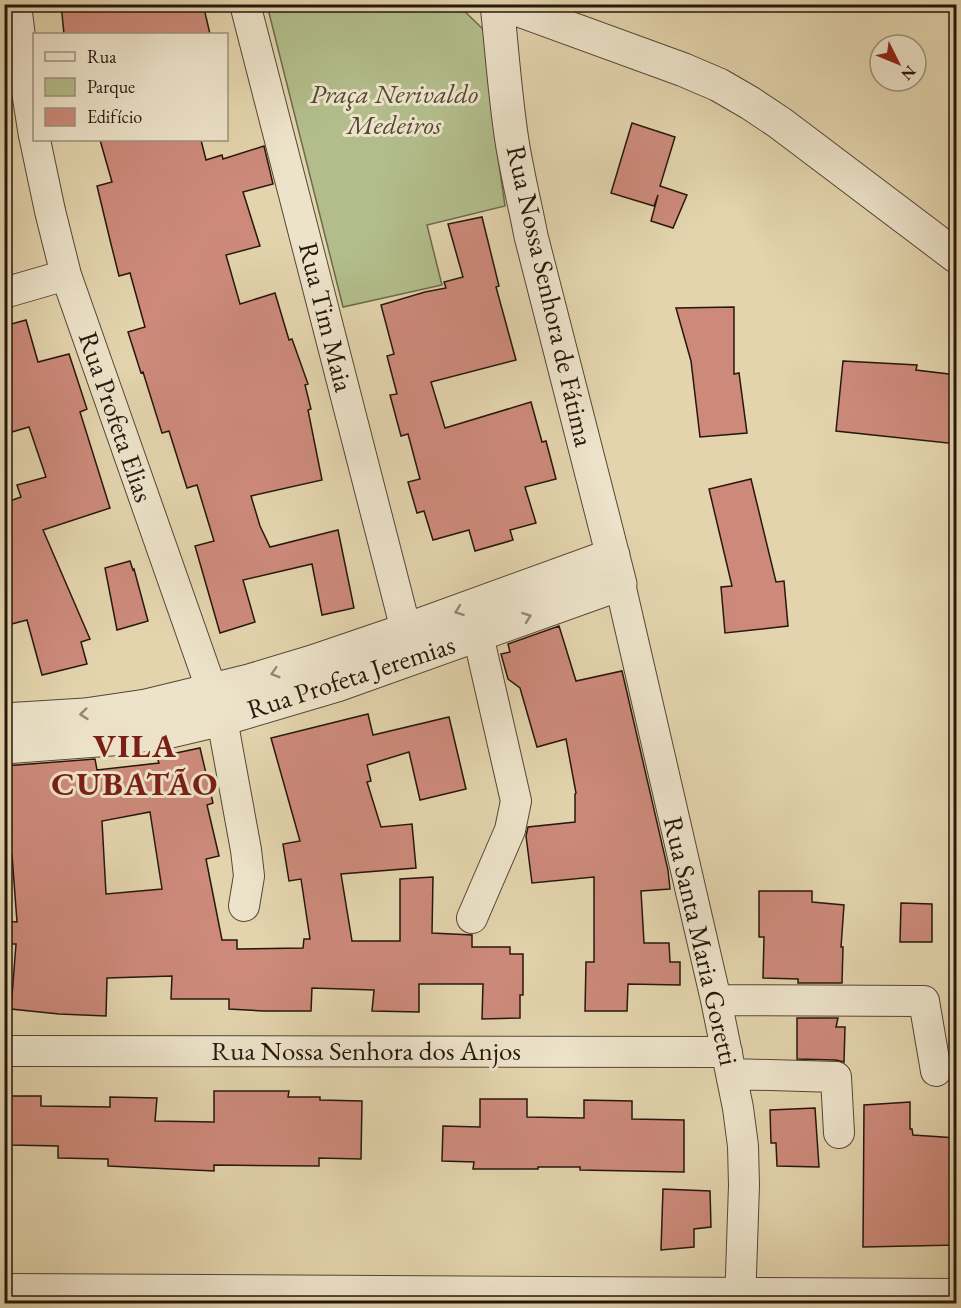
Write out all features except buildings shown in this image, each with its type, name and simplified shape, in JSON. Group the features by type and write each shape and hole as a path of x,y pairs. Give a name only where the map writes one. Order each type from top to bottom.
{"street":[{"name":"Rua Profeta Elias","path":"15,4 33,126"},
{"name":"Rua Tim Maia","path":"245,4 406,630"},
{"name":"Rua Nossa Senhora de Fátima","path":"497,4 512,141 522,192 616,570"},
{"path":"503,4 684,70 735,94 780,123 957,256"},
{"name":"Rua Profeta Elias","path":"36,141 66,275 217,705 246,850 249,876 244,906"},
{"path":"4,293 66,275"},
{"name":"Rua Profeta Jeremias","path":"4,747 124,738 171,731 217,705 249,681 406,630 616,570"},
{"name":"Rua Profeta Jeremias","path":"4,720 85,715 146,706 217,705 337,684 478,635 616,570"},
{"name":"Rua Santa Maria Goretti","path":"616,570 716,1000 738,1108 743,1146 744,1185 740,1298"},
{"path":"472,918 510,830 516,801 478,635"},
{"path":"716,1000 924,1001 936,1071"},
{"name":"Rua Nossa Senhora dos Anjos","path":"4,1051 729,1063 836,1077 839,1133"},
{"path":"4,1289 740,1298 957,1294"}],"green space":[{"name":"Praça Nerivaldo Medeiros","path":"267,5 458,5 484,30 505,206 427,225 442,285 343,307"}],"district":[{"name":"VILA CUBATÃO","path":"135,764"}]}
